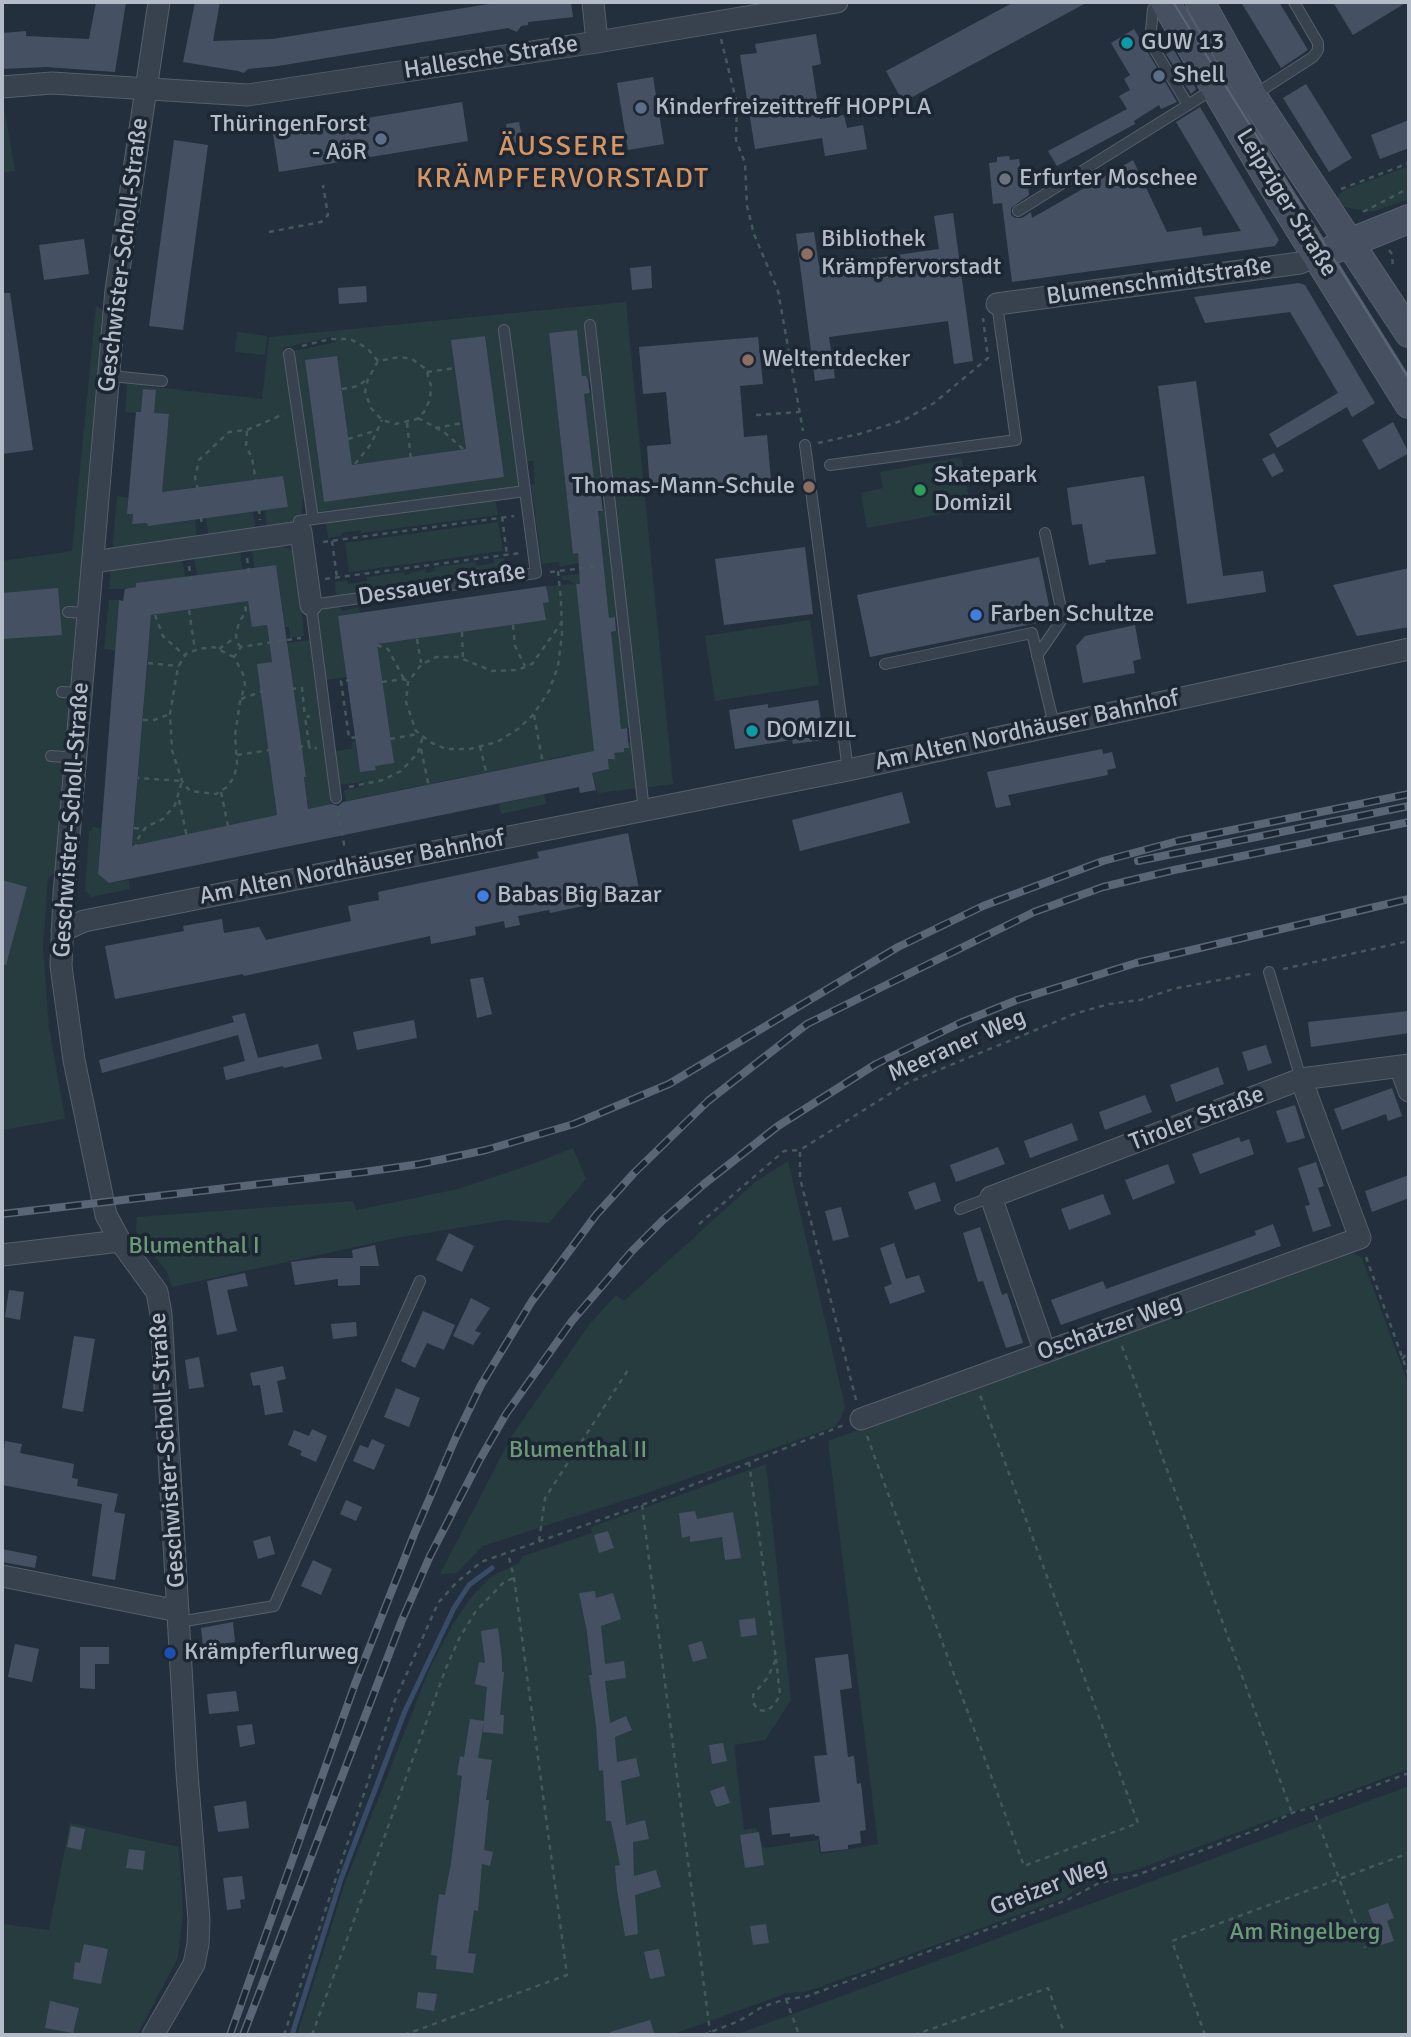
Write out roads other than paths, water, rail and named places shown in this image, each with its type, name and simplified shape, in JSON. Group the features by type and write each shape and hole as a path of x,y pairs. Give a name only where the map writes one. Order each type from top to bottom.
{"main road":[{"name":"Leipziger Straße","path":"1164,2 1217,87 1267,176 1409,404"},
{"name":"Leipziger Straße","path":"1200,2 1253,97 1409,334"},
{"path":"1318,256 1409,219"}],"street":[{"name":"Geschwister-Scholl-Straße","path":"153,2035 194,1964 198,1944 161,1314 157,1292 120,1241 106,1215 74,1059 61,966 62,931 58,886 76,758 72,692 78,612 93,562 116,290 159,2"},
{"path":"593,2 597,42"},
{"name":"Hallesche Straße","path":"2,87 51,83 248,95 837,2"},
{"name":"Blumenschmidtstraße","path":"998,304 1300,263 1318,256"},
{"path":"93,562 305,532 311,605"},
{"name":"Am Alten Nordhäuser Bahnhof","path":"62,931 84,921 848,770 1409,649"},
{"path":"1405,1065 1409,1091"},
{"name":"Tiroler Straße","path":"991,1197 1301,1079 1405,1065"},
{"name":"Oschatzer Weg","path":"861,1419 1360,1238 1301,1079"},
{"path":"991,1197 1045,1352"},
{"path":"2,1255 120,1241"},
{"path":"2,1576 178,1616"}],"lane":[{"path":"1164,2 1153,9 1150,42 1188,105"},
{"path":"1253,97 1314,57 1318,50 1318,43 1294,2"},
{"path":"1018,211 1217,87"},
{"path":"830,465 1016,440 998,304"},
{"path":"590,325 644,811"},
{"name":"Dessauer Straße","path":"311,605 536,573 505,330"},
{"path":"289,354 297,412 305,532 525,491"},
{"path":"109,373 121,377 162,381"},
{"path":"805,445 848,770"},
{"path":"1037,656 1063,618 1045,533"},
{"path":"311,605 336,798"},
{"path":"885,664 1031,633 1054,725"},
{"path":"51,756 76,758"},
{"path":"1269,972 1301,1079"},
{"name":"Tiroler Straße","path":"960,1209 991,1197"},
{"name":"Geschwister-Scholl-Straße","path":"178,1616 274,1606 420,1281"}],"waterway":[{"path":"292,2035 341,1879 405,1711 454,1608 469,1585 492,1568"}],"tram line":[{"path":"1173,2 1409,379"}],"railway":[{"path":"2,1214 420,1164 486,1150 574,1124 669,1084 898,947 983,906 1103,861 1178,841 1409,794"},
{"path":"1138,861 1409,806"},
{"path":"230,2035 355,1684 456,1437 481,1385 532,1301 596,1215 634,1173 708,1101 807,1024 1034,912 1103,887 1409,822"},
{"path":"243,2035 402,1620 430,1556 506,1414 572,1321 632,1251 663,1220 778,1126 876,1064 960,1023 1017,1000 1136,963 1409,899"}],"place":[{"name":"GUW 13","path":"1127,43"},
{"name":"Shell","path":"1159,76"},
{"name":"Kinderfreizeittreff HOPPLA","path":"641,108"},
{"name":"ThüringenForst - AöR","path":"381,139"},
{"name":"Erfurter Moschee","path":"1005,179"},
{"name":"Bibliothek Krämpfervorstadt","path":"807,254"},
{"name":"Weltentdecker","path":"748,360"},
{"name":"Thomas-Mann-Schule","path":"809,487"},
{"name":"Skatepark Domizil","path":"920,490"},
{"name":"Farben Schultze","path":"976,615"},
{"name":"DOMIZIL","path":"752,731"},
{"name":"Babas Big Bazar","path":"483,896"},
{"name":"Krämpferflurweg","path":"170,1653"}],"district":[{"name":"ÄUSSERE KRÄMPFERVORSTADT","path":"563,164"}],"park label":[{"name":"Blumenthal I","path":"194,1247"},
{"name":"Blumenthal II","path":"578,1451"},
{"name":"Am Ringelberg","path":"1305,1933"}]}
